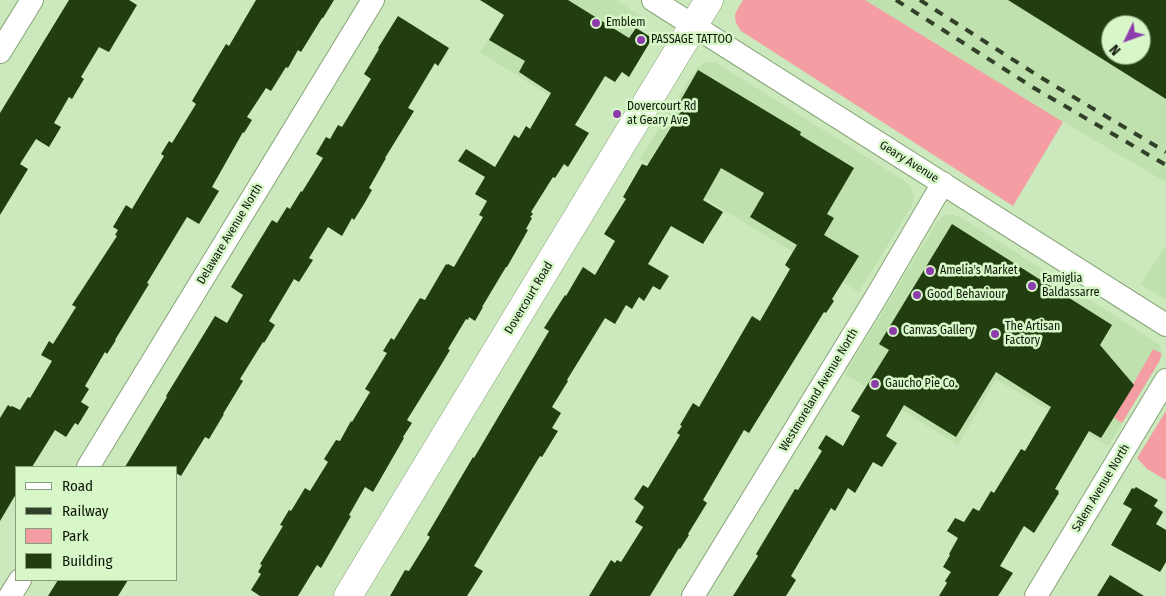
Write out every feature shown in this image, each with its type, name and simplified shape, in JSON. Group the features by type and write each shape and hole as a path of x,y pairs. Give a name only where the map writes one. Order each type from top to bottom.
{"street":[{"path":"0,52 32,0"},
{"name":"Delaware Avenue North","path":"89,466 373,0"},
{"name":"Geary Avenue","path":"653,0 1166,325"},
{"name":"Dovercourt Road","path":"348,596 709,0"},
{"name":"Westmoreland Avenue North","path":"693,596 875,299 943,184"},
{"name":"Salem Avenue North","path":"1036,596 1166,380"},
{"path":"10,596 19,581"}],"shaded area":[{"path":"513,0 616,0 642,17 581,115 480,52"},
{"path":"865,0 1166,0 1166,182 1063,122"},
{"path":"715,62 903,180 913,191 914,197 911,207 859,292 640,159 696,69 704,63"},
{"name":"The Artisan Factory","path":"950,214 962,218 1157,343 1161,348 1162,354 1159,362 1108,446 996,379 958,445 845,374 937,222 943,216"},
{"path":"1166,245 1166,300 1141,284"}],"green space":[{"path":"743,0 865,0 1063,122 1013,206 741,31 736,22 735,15"},
{"path":"1153,349 1162,354 1159,362 1122,423 1114,418"},
{"path":"1166,411 1166,480 1147,469 1137,458"}],"building":[{"path":"69,0 129,0 137,5 109,52 99,47 81,77 84,79 72,99 69,97 54,123 61,127 49,147 36,139 20,164 28,169 0,215 0,113"},
{"path":"256,0 334,0 301,52 298,50 288,68 286,67 271,91 266,88 247,117 252,120 243,132 212,187 219,191 199,224 187,217 147,283 149,284 116,340 107,354 105,352 85,386 89,389 81,402 89,407 78,425 75,423 66,437 55,430 33,466 15,466 15,496 0,521 0,418 8,405 20,410 28,397 30,398 52,361 41,355 49,341 53,344 76,307 72,305 117,236 115,235 118,230 113,227 126,205 132,209 164,156 161,154 169,141 172,143 196,104 192,101 226,44 229,46"},
{"path":"480,0 568,0 629,38 636,28 649,36 650,42 629,77 622,72 615,82 605,76 575,125 589,133 568,167 564,164 555,178 553,177 531,212 533,214 526,229 528,230 507,267 475,321 469,317 468,320 466,319 448,349 450,350 407,420 412,423 373,492 365,487 349,515 351,516 321,568 317,565 298,596 260,596 251,590 261,574 258,572 262,565 260,564 283,526 280,525 305,488 310,491 328,462 324,459 336,440 340,441 370,392 365,389 387,353 383,351 391,338 394,340 420,298 425,300 446,264 454,267 483,217 479,215 487,201 475,194 485,177 458,161 466,149 495,167 514,135 519,138 526,126 530,129 551,93 519,72 525,61 489,40 504,15"},
{"path":"1008,0 1166,0 1166,99 1112,65 1151,65 1151,15 1101,15 1101,58"},
{"path":"398,16 449,48 438,66 435,63 408,108 414,111 385,158 369,188 372,190 354,220 352,218 342,236 328,227 309,258 313,260 299,282 294,279 269,321 275,325 240,379 243,381 224,414 209,439 205,437 181,476 178,474 178,466 126,466 215,316 227,323 243,295 231,287 272,220 277,223 287,207 290,209 323,158 316,154 326,137 330,139 338,125 342,127 371,79 364,74"},
{"path":"698,70 801,132 800,135 854,168 827,214 834,218 824,235 859,256 832,299 834,301 826,313 824,312 749,433 744,430 703,500 707,503 689,535 650,596 589,596 611,560 615,563 617,560 621,562 643,527 635,522 644,507 634,499 643,485 648,488 680,435 677,433 682,426 680,425 693,403 699,407 752,316 760,321 790,269 785,265 797,245 750,217 764,193 721,168 703,200 723,212 703,244 671,226 648,264 669,276 660,290 653,286 644,301 639,297 632,309 626,305 615,324 605,318 567,380 552,407 561,413 552,428 558,431 542,457 540,456 474,566 483,571 467,596 390,596 405,570 409,571 430,537 427,535 549,331 544,328 583,267 595,275 615,241 604,234 626,199 623,197 642,164 647,166 683,108 678,105"},
{"path":"952,224 1112,325 1100,345 1134,385 1101,438 1089,431 1055,489 1059,493 1034,533 1024,526 1000,566 1013,573 998,596 939,596 951,572 943,567 958,538 947,531 955,518 964,522 973,508 979,511 991,491 994,493 1021,449 1025,451 1051,407 996,372 956,437 904,405 886,436 897,443 882,467 873,462 855,493 848,488 835,511 831,508 791,576 796,580 786,596 733,596 758,556 756,554 795,489 798,490 822,451 818,448 826,435 843,446 860,416 851,411 889,350 879,344"},
{"path":"1136,487 1158,500 1154,506 1163,512 1156,524 1166,530 1166,562 1160,572 1111,545 1132,509 1123,504 1132,488"},
{"path":"1110,575 1144,596 1097,596"},
{"path":"57,581 127,581 118,596 48,596"}],"railway":[{"path":"896,0 1034,88 1166,165"},
{"path":"920,0 1040,77 1166,152"}],"place":[{"name":"Emblem","path":"596,23"},
{"name":"PASSAGE TATTOO","path":"641,40"},
{"name":"Dovercourt Rd at Geary Ave","path":"617,114"},
{"name":"Amelia's Market","path":"930,271"},
{"name":"Famiglia Baldassarre","path":"1032,286"},
{"name":"Good Behaviour","path":"917,295"},
{"name":"Canvas Gallery","path":"893,331"},
{"name":"The Artisan Factory","path":"995,334"},
{"name":"Gaucho Pie Co.","path":"875,384"}]}
